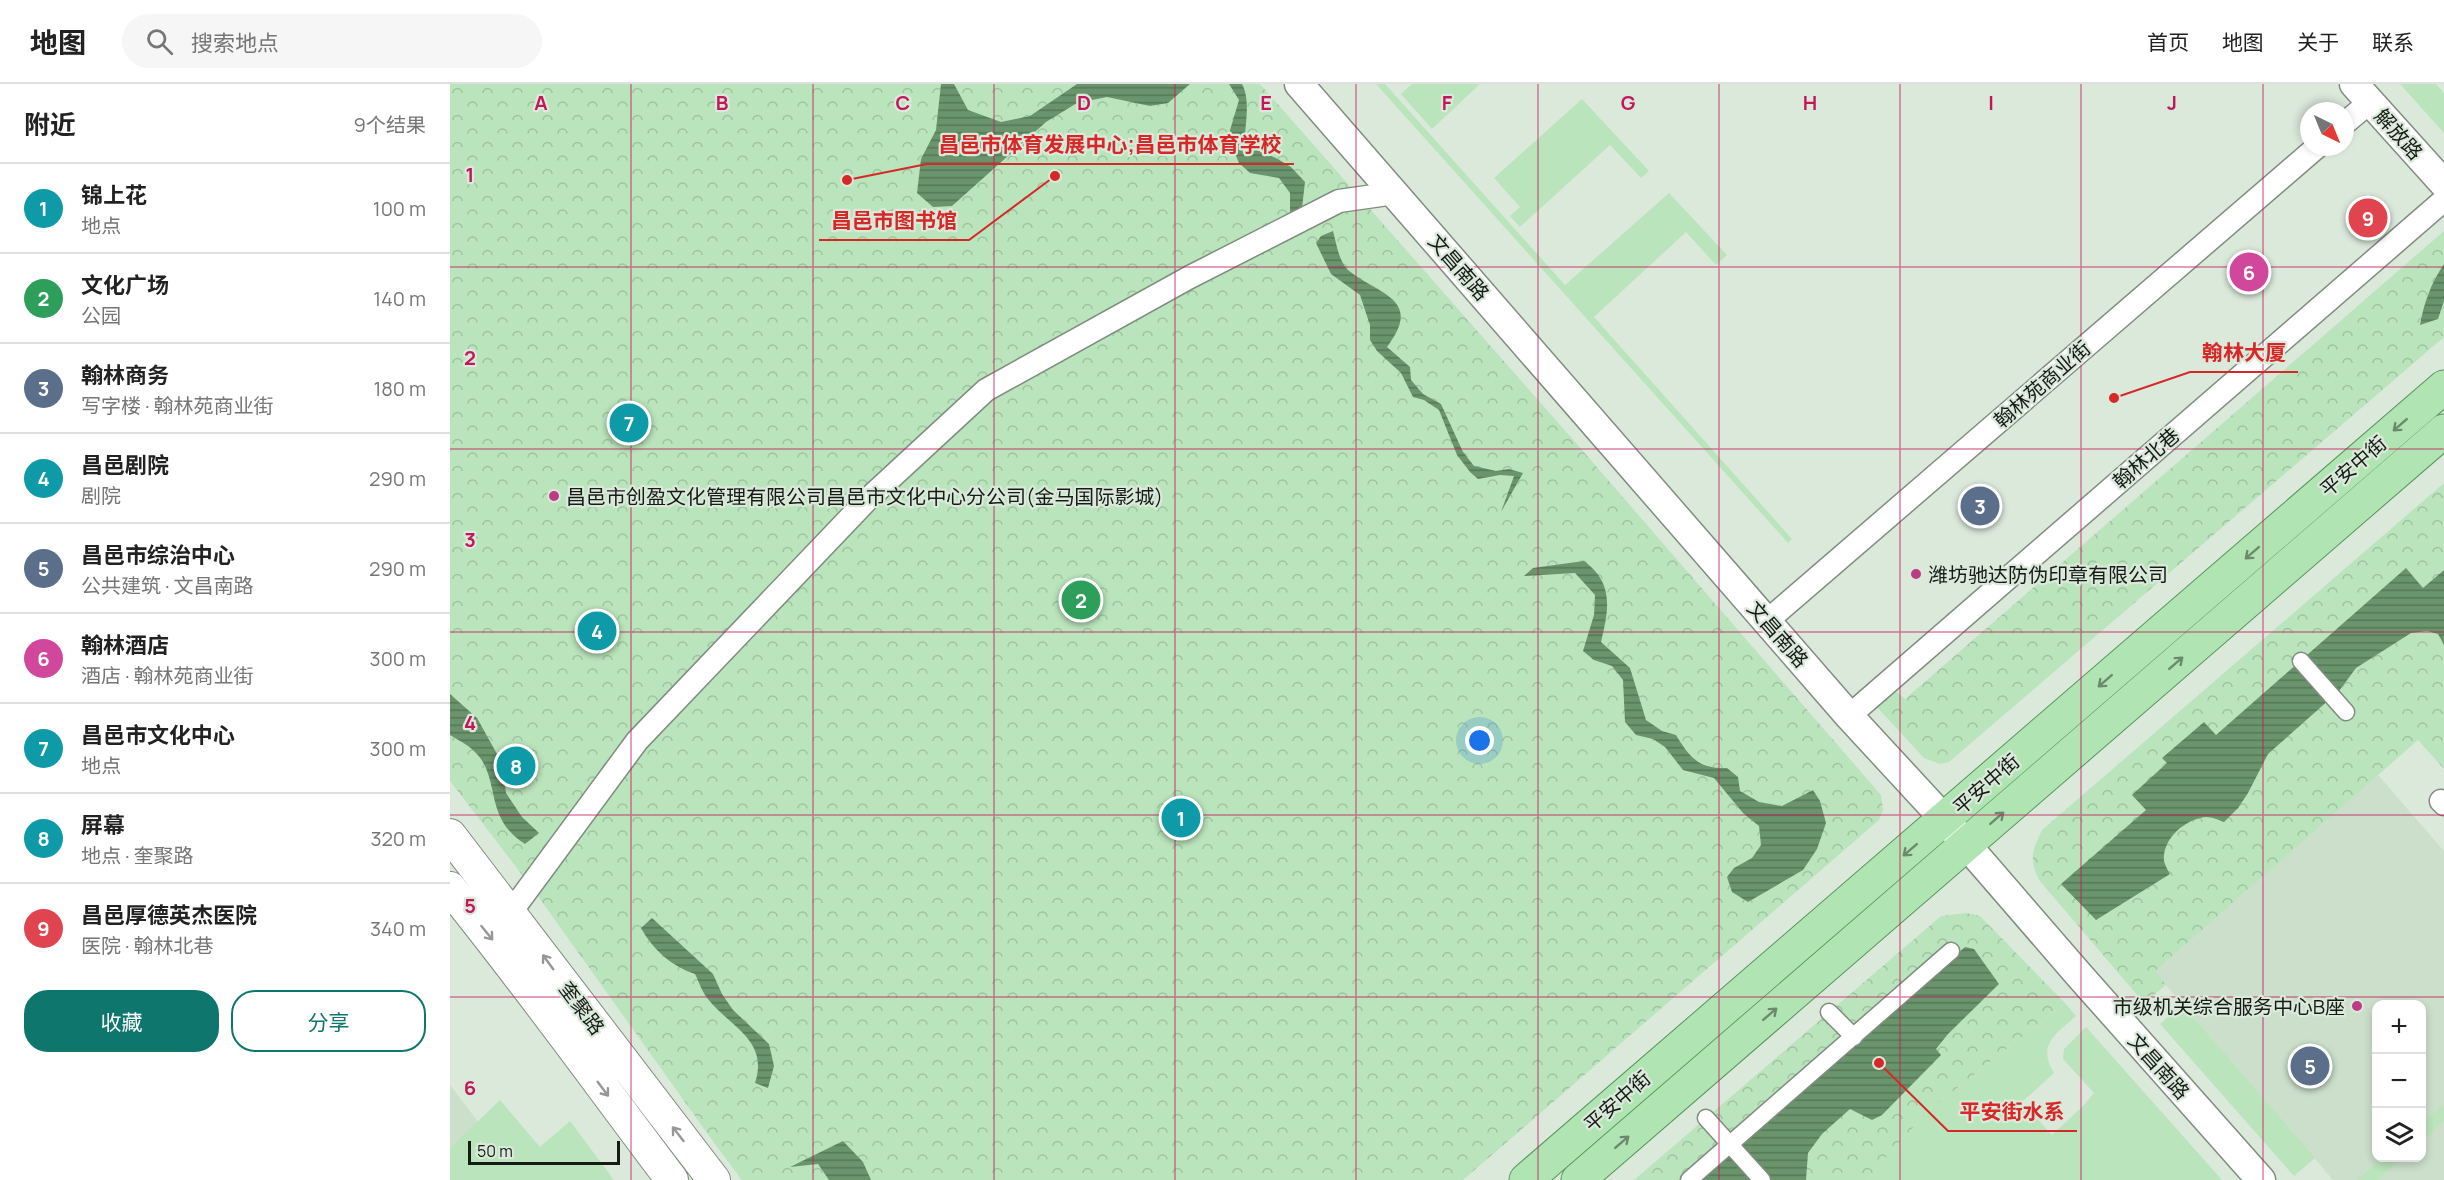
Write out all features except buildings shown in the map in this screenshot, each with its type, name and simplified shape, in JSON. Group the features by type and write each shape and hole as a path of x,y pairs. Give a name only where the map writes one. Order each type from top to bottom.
{"main road":[{"name":"平安中街","path":"1526,1180 2444,387"},
{"name":"平安中街","path":"1578,1180 2444,431"},
{"name":"奎聚路","path":"450,835 714,1180"},
{"name":"奎聚路","path":"450,888 513,966 554,1025 672,1180"}],"street":[{"name":"文昌南路","path":"1299,84 1849,716 1945,820 2261,1180"},
{"path":"2354,107 2362,93"},
{"name":"解放路","path":"2362,93 2444,184"},
{"name":"翰林苑商业街","path":"1767,621 2307,156"},
{"path":"511,912 637,741 868,500 986,390 1190,277 1339,201 1395,193"},
{"name":"翰林北巷","path":"1849,716 2444,200"},
{"path":"2301,661 2346,712"},
{"path":"1689,1180 1951,951"},
{"path":"1829,1012 1854,1037"},
{"path":"1706,1118 1762,1180"}],"shaded area":[{"path":"941,84 954,84 968,110 1001,122 1030,116 1077,84 1190,84 1168,103 1150,106 1107,97 1077,103 1046,122 952,206 933,207 917,193 921,159 936,130"},
{"path":"1229,84 1242,84 1246,96 1245,136 1259,151 1291,167 1305,182 1302,208 1290,212 1290,193 1279,178 1250,173 1239,163 1228,137 1239,100"},
{"path":"1333,231 1338,252 1348,270 1383,292 1399,308 1401,318 1397,331 1387,347 1410,367 1411,380 1423,394 1441,404 1463,452 1474,466 1496,471 1509,469 1523,473 1501,512 1514,476 1500,475 1478,479 1470,472 1457,455 1439,410 1424,400 1413,397 1401,373 1377,351 1370,340 1370,325 1360,295 1331,274 1316,243 1321,236"},
{"path":"2444,264 2444,301 2438,319 2420,325 2429,293"},
{"path":"1584,561 1600,578 1607,597 1606,619 1601,642 1630,668 1646,720 1662,731 1676,735 1691,756 1702,764 1727,768 1738,777 1740,791 1759,802 1782,806 1813,790 1820,801 1826,823 1817,849 1803,870 1748,902 1732,892 1727,877 1734,868 1752,858 1761,845 1759,826 1743,813 1714,778 1683,770 1665,747 1653,739 1636,735 1625,722 1623,680 1612,666 1594,660 1583,651 1594,615 1595,595 1575,573 1524,576 1533,568"},
{"path":"2406,568 2423,588 2444,570 2444,645 2438,634 2427,631 2411,633 2356,668 2339,691 2268,754 2248,793 2238,808 2224,822 2206,817 2183,826 2171,838 2164,853 2164,861 2170,874 2096,920 2061,884 2146,810 2132,795 2167,763 2162,758 2204,722 2216,735"},
{"path":"450,694 477,718 502,763 506,793 522,817 539,833 525,844 503,822 482,761 465,744 450,735"},
{"path":"2378,775 2444,851 2444,1180 2333,1180 2154,971"},
{"path":"652,918 713,974 722,994 733,1010 769,1044 774,1066 768,1088 755,1083 758,1068 757,1056 745,1036 708,999 695,974 671,962 646,936 641,928"},
{"path":"1965,947 1974,949 1999,984 1948,1034 1936,1049 1941,1055 1882,1115 1872,1120 1850,1109 1822,1134 1808,1153 1806,1180 1697,1180"},
{"path":"450,1085 479,1123 450,1180"},
{"path":"843,1141 863,1162 871,1180 829,1180 818,1164 790,1167"}],"green space":[{"path":"450,84 1260,84 1576,443 1881,795 1883,810 1879,820 1463,1180 742,1180 530,885 450,781"},
{"path":"1376,84 1385,84 1565,285 1669,193 1727,255 1716,265 1686,232 1594,317 1792,539 1788,543"},
{"path":"1412,84 1480,84 1432,129 1401,94"},
{"path":"2400,84 2436,84 2444,93 2444,133"},
{"path":"1582,99 1649,171 1641,178 1610,145 1520,227 1510,216 1520,207 1494,178"},
{"path":"2444,231 2444,337 1949,762 1940,764 1924,758 1874,704 1891,687 1905,699"},
{"path":"2444,483 2444,769 2418,740 2155,971 2166,985 2144,1003 2039,880 2033,855 2042,830"},
{"path":"1966,913 1980,916 2065,1003 1929,1110 1866,1180 1634,1180 1941,916"},
{"path":"2065,1003 2076,1016 2055,1035 2048,1047 2047,1055 2054,1073 2022,1102 2052,1135 2083,1106 2094,1093 2063,1059 2064,1049 2086,1027 2222,1180 1866,1180 1929,1110"},
{"path":"2182,1004 2315,1158 2294,1176 2160,1024"},
{"path":"500,1100 540,1147 570,1121 614,1180 450,1180 450,1148"},
{"path":"2444,1104 2444,1121 2426,1137 2426,1120"},
{"path":"2377,1162 2398,1162 2377,1180 2357,1180"}],"place":[{"name":"昌邑市图书馆","path":"1055,176"},
{"name":"昌邑市体育发展中心;昌邑市体育学校","path":"847,180"},
{"name":"昌邑厚德英杰医院","path":"2368,218"},
{"name":"翰林酒店","path":"2249,272"},
{"name":"翰林大厦","path":"2114,398"},
{"name":"昌邑市文化中心","path":"629,423"},
{"name":"昌邑市创盈文化管理有限公司昌邑市文化中心分公司(金马国际影城)","path":"554,496"},
{"name":"翰林商务","path":"1980,506"},
{"name":"潍坊驰达防伪印章有限公司","path":"1916,574"},
{"name":"文化广场","path":"1081,600"},
{"name":"昌邑剧院","path":"597,631"},
{"name":"屏幕","path":"516,766"},
{"name":"锦上花","path":"1181,818"},
{"name":"市级机关综合服务中心B座","path":"2357,1006"},
{"name":"平安街水系","path":"1879,1063"},
{"name":"昌邑市综治中心","path":"2310,1066"}]}
